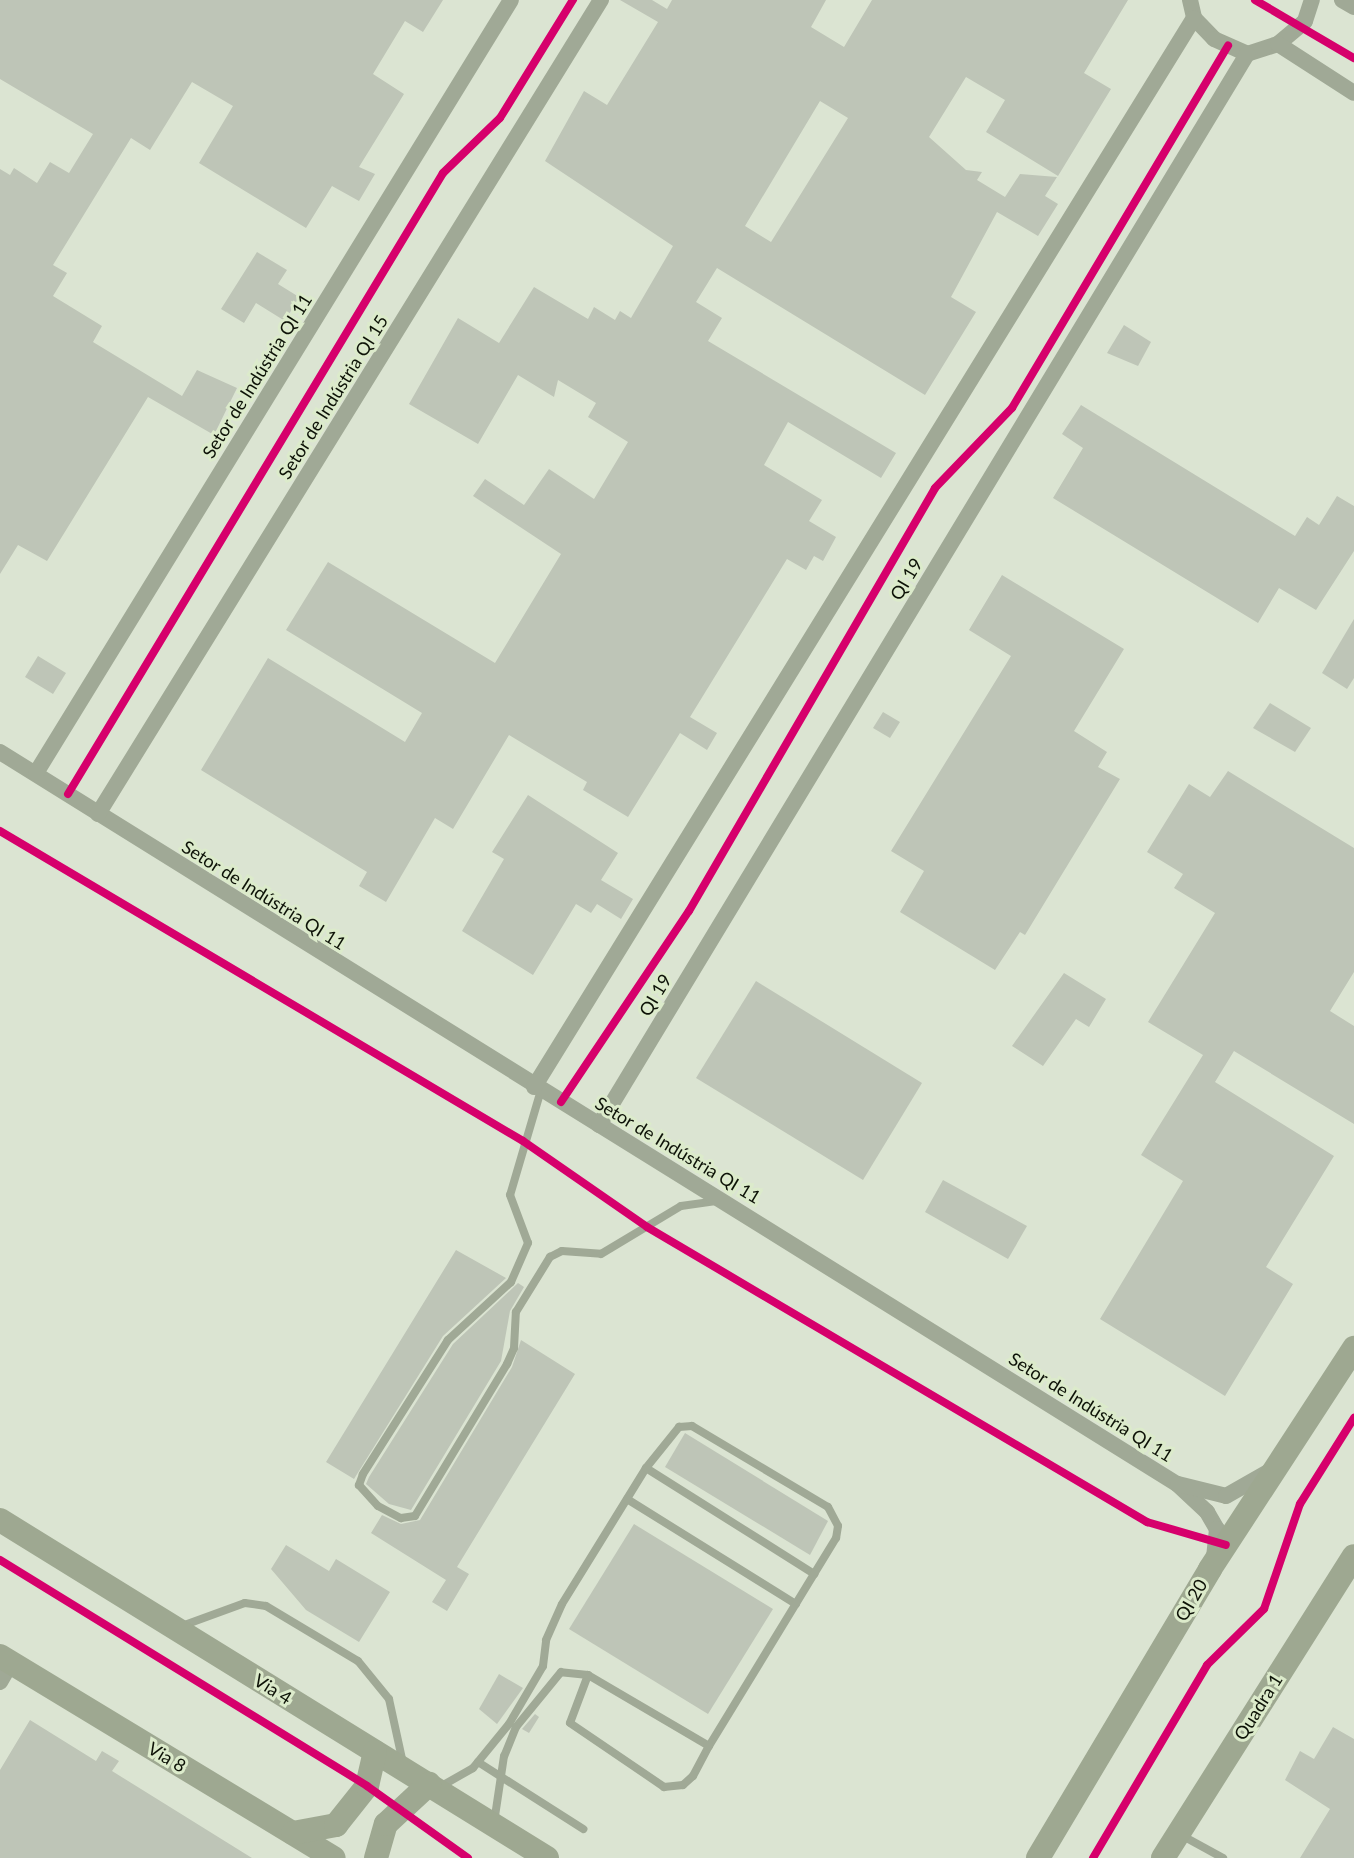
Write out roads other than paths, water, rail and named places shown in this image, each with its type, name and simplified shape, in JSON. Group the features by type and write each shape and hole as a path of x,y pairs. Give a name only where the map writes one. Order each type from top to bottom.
{"main road":[{"name":"QI 20","path":"1038,1858 1210,1569 1354,1348"},
{"name":"Via 4","path":"0,1521 547,1858"},
{"name":"Quadra 1","path":"1163,1858 1354,1556"},
{"name":"Via 8","path":"4,1667 334,1858"},
{"path":"293,1833 336,1825 367,1786 375,1752"},
{"path":"376,1858 386,1824 432,1787"}],"street":[{"name":"Setor de Indústria QI 11","path":"36,773 511,0"},
{"name":"Setor de Indústria QI 15","path":"99,814 601,0"},
{"path":"1190,0 1194,18 1214,39 1247,54 1278,44 1305,21 1312,0"},
{"path":"1342,0 1354,7"},
{"path":"538,1088 1194,18"},
{"path":"1278,44 1354,93"},
{"name":"QI 19","path":"599,1125 1247,54"},
{"name":"Setor de Indústria QI 11","path":"0,752 538,1088 725,1200 1177,1484"},
{"path":"1177,1484 1226,1496 1276,1467"},
{"path":"1177,1484 1207,1512 1217,1529 1210,1569"}],"lane":[{"path":"538,1088 510,1195 528,1244 511,1282 448,1340 363,1474 359,1485 378,1506 401,1518 416,1516 507,1364 514,1348 516,1312 549,1257 562,1251 601,1254 681,1206 725,1200"},
{"path":"432,1787 478,1762 509,1724 543,1666 546,1640 562,1604 646,1468 668,1436 679,1427 692,1426 828,1507 838,1526 836,1538 693,1776 683,1785 664,1787 570,1723 588,1675"},
{"path":"646,1468 814,1574"},
{"path":"627,1500 796,1604"},
{"path":"175,1628 246,1603 266,1606 357,1661 389,1699 405,1769"},
{"path":"493,1826 500,1777 516,1727 538,1695 561,1672 588,1675 709,1746"},
{"path":"478,1762 583,1829"},
{"path":"1178,1834 1223,1858"}]}
